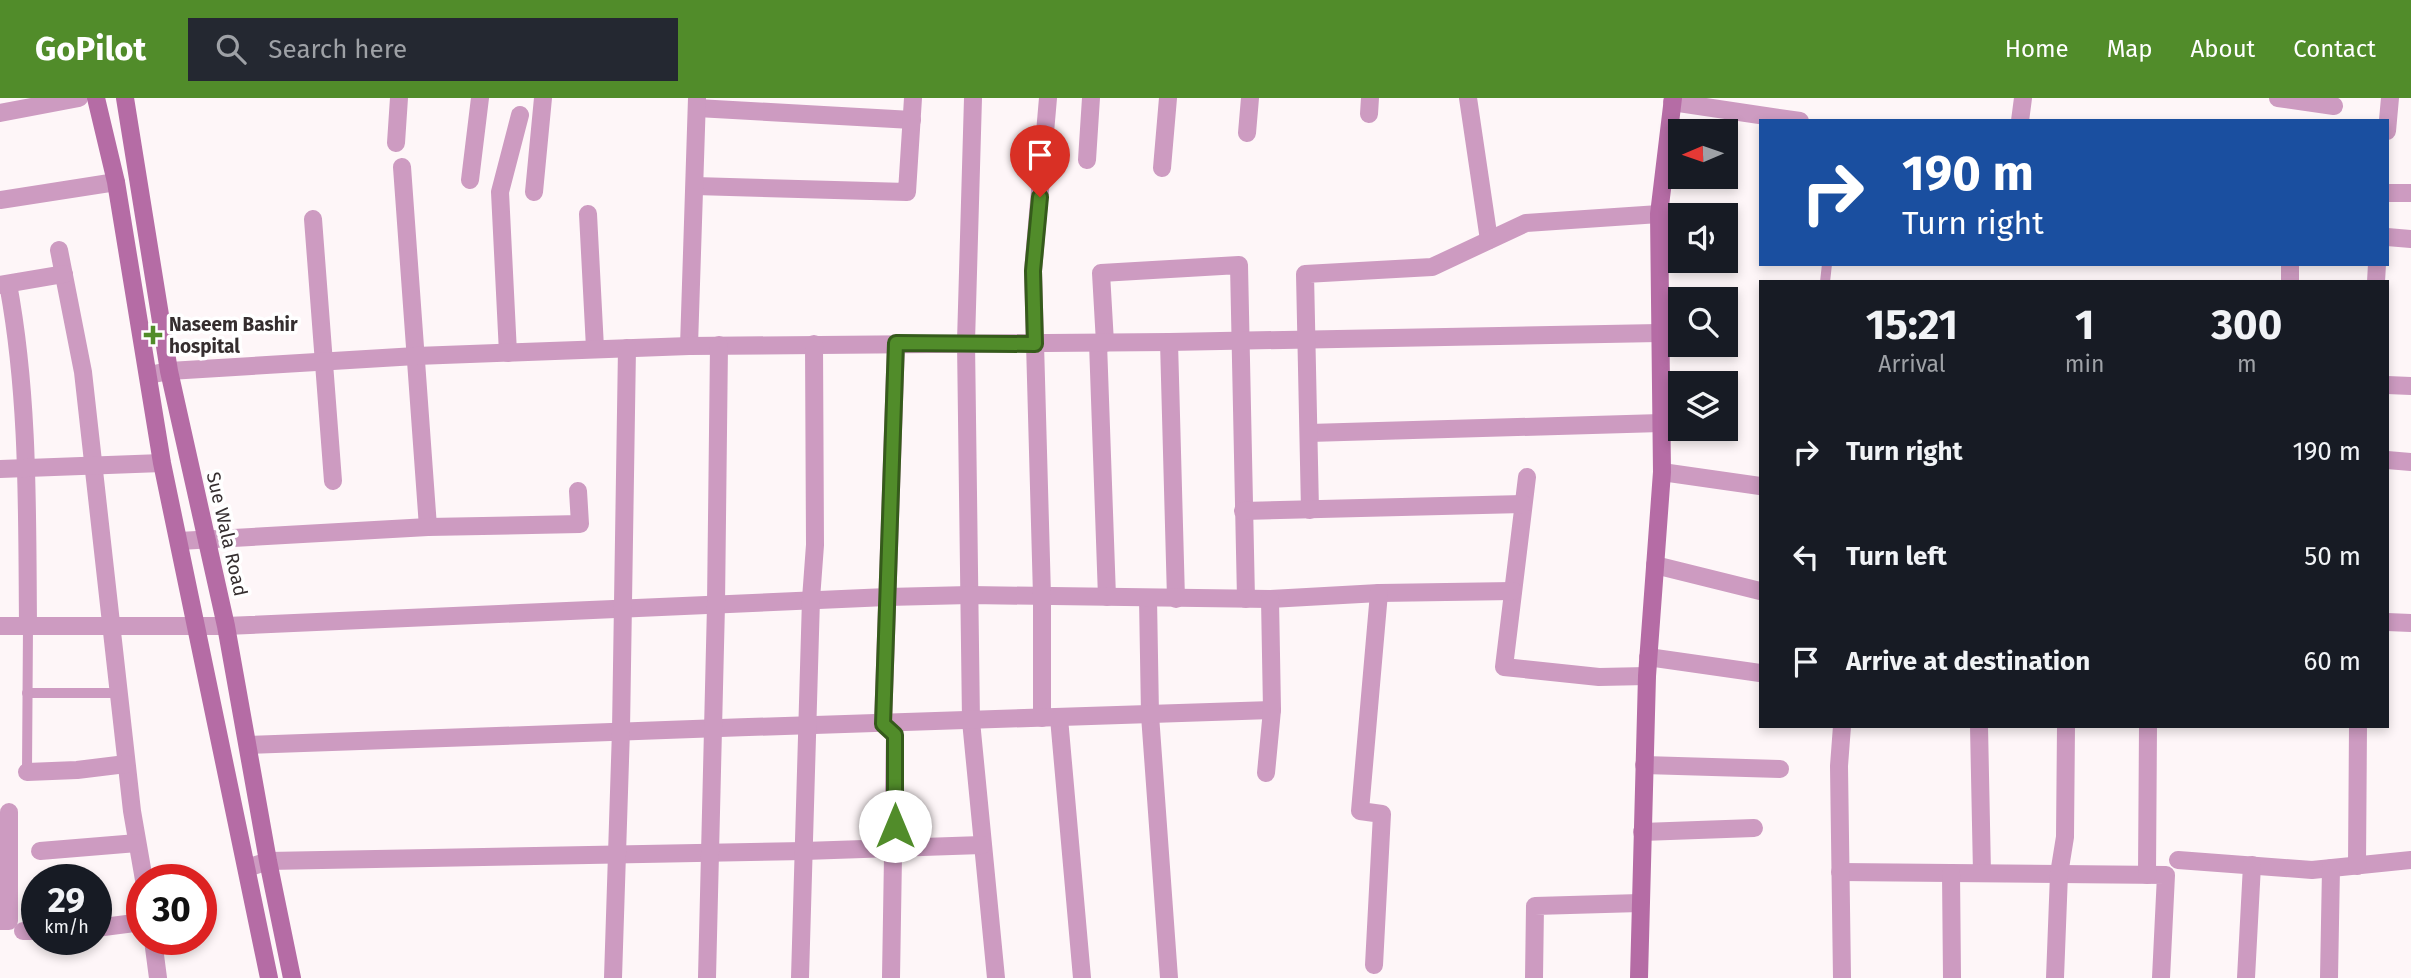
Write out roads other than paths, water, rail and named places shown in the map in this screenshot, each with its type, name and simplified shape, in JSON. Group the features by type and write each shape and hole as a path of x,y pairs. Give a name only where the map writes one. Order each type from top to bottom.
{"street":[{"path":"0,113 79,98"},
{"path":"96,98 116,182 162,463 269,978"},
{"name":"Sue Wala Road","path":"125,98 169,371 226,626 292,978"},
{"path":"396,143 399,98"},
{"path":"470,180 480,98"},
{"path":"534,192 543,98"},
{"path":"695,186 907,192 913,98"},
{"path":"973,98 966,342 971,721 996,978"},
{"path":"1048,98 1033,271 1042,596 1051,718 1083,978"},
{"path":"1087,160 1091,98"},
{"path":"1162,169 1168,98"},
{"path":"1247,132 1250,98"},
{"path":"1468,98 1489,240"},
{"path":"2020,119 2023,98"},
{"path":"2278,98 2333,108"},
{"path":"2388,119 2390,98"},
{"path":"1639,978 1647,666 1662,472 1659,214 1673,100 1789,119"},
{"path":"689,346 697,103 912,120"},
{"path":"508,353 499,192 520,114"},
{"path":"402,167 428,527"},
{"path":"0,200 116,182"},
{"path":"2389,193 2411,193"},
{"path":"588,214 595,348"},
{"path":"1311,510 1305,274 1432,267 1525,223 1659,214"},
{"path":"313,219 333,481"},
{"path":"2389,237 2411,239"},
{"path":"59,250 83,372 126,764 141,864"},
{"path":"1107,597 1101,273 1239,265 1246,599"},
{"path":"28,626 26,468 18,338 4,285 64,274"},
{"path":"149,375 169,371 324,360 595,348 1240,341 1659,332"},
{"path":"1169,342 1176,599"},
{"path":"891,978 895,735 883,724 896,343"},
{"path":"800,978 811,599 815,545 814,344"},
{"path":"707,978 719,345"},
{"path":"613,978 621,730 626,348"},
{"path":"2389,385 2411,386"},
{"path":"1309,433 1661,422"},
{"path":"2389,460 2411,462"},
{"path":"0,469 162,463"},
{"path":"1662,472 1759,486"},
{"path":"1527,477 1504,667 1599,677 1647,666 1759,673"},
{"path":"178,541 428,527 580,524 578,491"},
{"path":"1244,511 1523,504"},
{"path":"1655,565 1759,591"},
{"path":"0,626 226,626 811,599 970,595 1270,599 1379,593 1513,591"},
{"path":"1374,965 1382,814 1360,811 1379,593"},
{"path":"1148,598 1150,715 1169,978"},
{"path":"1266,774 1272,710 1270,599"},
{"path":"2389,622 2411,623"},
{"path":"248,745 621,730 1272,710"},
{"path":"1842,728 1839,766 1842,978"},
{"path":"1979,728 1982,873"},
{"path":"2055,978 2059,874 2065,837 2066,728"},
{"path":"2147,875 2148,728"},
{"path":"2357,866 2358,728"},
{"path":"27,772 126,764"},
{"path":"1644,765 1780,769"},
{"path":"0,921 9,921 9,812"},
{"path":"1642,832 1754,828"},
{"path":"40,851 138,843"},
{"path":"247,868 268,861 982,845"},
{"path":"2178,860 2312,870 2411,860"},
{"path":"2246,978 2252,865"},
{"path":"2329,978 2331,868"},
{"path":"1840,872 2166,875 2161,978"},
{"path":"1951,873 1952,978"},
{"path":"1534,978 1535,906 1640,903"},
{"path":"155,955 158,978"}],"lane":[{"path":"27,772 28,626"},
{"path":"27,693 118,692"}],"place":[{"name":"Naseem Bashir hospital","path":"153,335"}]}
